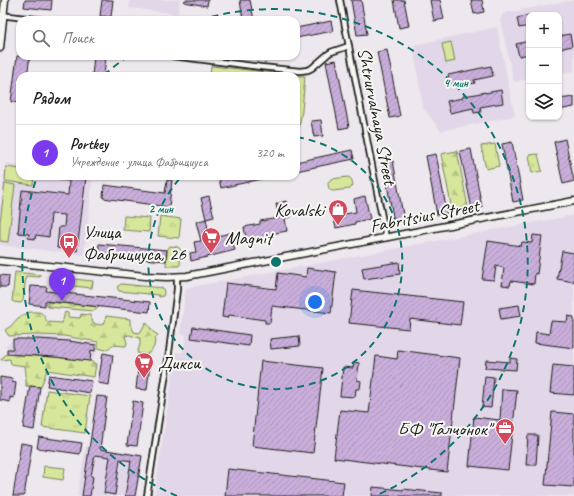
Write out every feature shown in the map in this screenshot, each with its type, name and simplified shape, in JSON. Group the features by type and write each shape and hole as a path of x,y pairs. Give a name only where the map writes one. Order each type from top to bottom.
{"main road":[{"path":"0,48 2,15 5,0"},
{"name":"Fabritsius Street","path":"177,277 574,201"},
{"path":"0,261 145,276 177,277"}],"street":[{"name":"Shtrurvalnaya Street","path":"340,0 386,238"},
{"path":"2,15 16,17"},
{"path":"205,60 300,71 308,70 316,66 328,54 349,46"},
{"path":"147,496 168,356 177,289 177,277"}],"shaded area":[{"path":"130,0 180,0 178,14 129,8"},
{"path":"574,0 574,71 562,73 562,12 526,12 526,80 514,82 500,20 504,13"},
{"path":"497,27 515,116 441,131 423,108 413,45"},
{"path":"6,163 16,164 16,180 93,180 84,255 0,245 0,209"},
{"path":"574,215 574,496 154,496 176,352 183,352 186,335 180,334 186,288"},
{"path":"39,336 97,344 96,355 90,361 7,354 6,346 13,339"},
{"path":"86,446 143,454 136,496 77,496"}],"green space":[{"path":"451,42 455,61 446,63 442,44"},
{"path":"211,66 266,72 210,72"},
{"path":"300,76 305,76 300,122"},
{"path":"495,144 499,166 486,169 481,146"},
{"path":"457,151 468,207 452,210 441,154"},
{"path":"538,154 542,171 532,173 529,155"},
{"path":"6,167 16,168 16,180 34,180 33,185 5,181"},
{"path":"348,177 351,179 353,185 350,189 332,191 329,189 328,182 331,179"},
{"path":"5,183 15,185 8,242 0,241 0,222"},
{"path":"124,216 150,218 149,232 123,230"},
{"path":"160,216 181,219 179,238 158,236"},
{"path":"170,246 178,247 181,250 180,265 178,266 166,266 167,250"},
{"path":"15,272 41,275 40,277 26,276 23,301 21,303 12,301"},
{"path":"53,277 93,281 92,288 54,284"},
{"path":"121,284 163,288 164,293 163,296 159,297 159,295 119,291 117,287"},
{"path":"47,302 99,307 94,311 48,307"},
{"path":"30,312 41,313 47,322 62,323 65,312 68,313 68,317 80,318 81,314 90,315 95,324 101,325 105,322 106,316 130,319 130,324 134,332 140,333 146,322 153,332 158,335 155,339 154,347 147,355 137,353 140,345 140,338 129,335 125,336 127,343 126,346 113,345 106,350 98,348 98,342 64,336 9,336 5,330 18,318"},
{"path":"7,354 90,361 96,364 94,377 47,370 41,387 26,386 25,366 11,364 10,359 1,360"},
{"path":"47,390 90,396 85,433 42,427"},
{"path":"44,466 65,468 63,480 43,477"}],"building":[{"path":"25,0 52,0 51,10 24,7"},
{"path":"102,0 113,0 111,16 100,16"},
{"path":"185,0 208,0 207,6 184,2"},
{"path":"240,0 250,0 253,16 242,16"},
{"path":"351,0 361,0 367,34 357,35"},
{"path":"394,0 404,0 409,26 399,28"},
{"path":"430,0 440,0 444,19 434,21"},
{"path":"471,0 482,0 484,12 474,14"},
{"path":"526,16 526,27 519,28 517,18"},
{"path":"331,21 333,31 300,37 300,27"},
{"path":"570,34 572,46 562,48 562,35"},
{"path":"526,42 526,55 519,56 516,44"},
{"path":"387,50 400,116 390,118 377,52"},
{"path":"16,60 29,60 28,72 16,72 16,103 11,102"},
{"path":"94,60 106,60 104,72 92,72"},
{"path":"336,60 349,127 339,129 326,62"},
{"path":"491,66 493,76 474,80 475,83 469,84 468,81 450,84 448,75"},
{"path":"501,90 503,103 480,107 481,112 474,113 473,108 450,113 447,101 463,98 463,96"},
{"path":"574,97 574,107 562,109 562,99"},
{"path":"321,120 323,136 314,137 311,121"},
{"path":"565,139 574,181 563,184 554,142"},
{"path":"512,142 523,200 513,202 502,144"},
{"path":"471,149 482,207 472,209 460,151"},
{"path":"352,150 354,159 300,170 300,161"},
{"path":"436,154 447,213 437,215 426,156"},
{"path":"393,161 404,220 394,222 383,163"},
{"path":"59,180 86,180 77,251 57,248 59,227 64,227 65,215 51,214 49,237 36,235 35,239 28,238 29,234 18,233 22,190 68,195 69,181"},
{"path":"167,180 172,180 169,207 103,198 104,185 165,193"},
{"path":"219,180 257,180 221,188"},
{"path":"209,196 214,217 206,219 201,198"},
{"path":"365,196 370,219 336,228 333,216 356,212 354,199"},
{"path":"286,201 288,209 290,208 291,217 285,218 287,231 270,234 271,240 247,245 244,227 260,224 260,221 279,218 276,204"},
{"path":"206,219 210,238 230,233 235,250 191,261 190,253 196,252 194,242 201,241 196,222"},
{"path":"533,235 542,236 537,274 535,273 534,284 511,281 510,286 502,285 504,268 496,266 494,280 482,279 488,241 521,246 522,242 532,243"},
{"path":"99,244 167,250 166,261 98,255"},
{"path":"562,251 574,253 574,282 557,279"},
{"path":"399,262 400,274 364,279 362,268"},
{"path":"307,268 336,272 331,313 272,306 270,323 265,323 265,320 229,315 228,318 222,317 226,283 276,289 278,273 306,277"},
{"path":"0,275 9,276 8,287 0,287"},
{"path":"31,286 47,287 46,291 150,302 149,312 45,301 45,306 29,304"},
{"path":"353,290 463,302 460,325 410,319 409,329 349,323"},
{"path":"519,305 521,316 501,319 499,308"},
{"path":"568,316 574,317 574,348 535,343 536,332 549,334 551,321 567,322"},
{"path":"193,327 250,335 249,346 191,338"},
{"path":"299,336 300,346 271,349 270,339"},
{"path":"13,339 68,341 96,345 95,351 91,350 90,361 7,354 7,349 13,349"},
{"path":"398,350 460,358 447,472 334,458 340,410 369,413 376,356 397,359"},
{"path":"103,353 113,355 109,385 98,383"},
{"path":"510,358 517,359 516,370 485,368 486,360 510,362"},
{"path":"139,361 150,363 147,390 136,389"},
{"path":"261,361 323,368 313,453 252,446"},
{"path":"354,362 359,363 357,380 361,381 360,389 356,389 355,397 340,396 343,367 353,368"},
{"path":"553,365 574,367 574,395 550,393"},
{"path":"49,375 92,381 90,393 47,386"},
{"path":"485,376 494,377 491,408 482,407"},
{"path":"0,377 13,379 12,382 16,383 14,398 10,397 10,402 0,400"},
{"path":"30,386 40,387 34,430 23,428"},
{"path":"502,389 517,390 508,470 469,466 474,417 500,420"},
{"path":"97,396 107,397 100,449 142,456 135,496 125,496 131,461 120,459 115,495 104,493 110,457 95,455 91,476 93,477 90,496 82,496"},
{"path":"133,401 143,403 137,446 127,445"},
{"path":"552,412 574,414 574,487 545,485"},
{"path":"528,435 538,435 536,465 526,465"},
{"path":"39,437 82,443 80,454 37,448"},
{"path":"21,443 32,445 24,496 13,496"},
{"path":"228,469 344,482 342,496 225,496"},
{"path":"373,487 442,493 442,496 372,496"}],"place":[{"name":"Kovalski","path":"338,226"},
{"name":"Magnit","path":"211,254"},
{"name":"Улица Фабрициуса, 26","path":"69,259"},
{"name":"Portkey","path":"62,301"},
{"name":"Дикси","path":"144,379"},
{"name":"БФ \"Галчонок\"","path":"505,445"}]}
